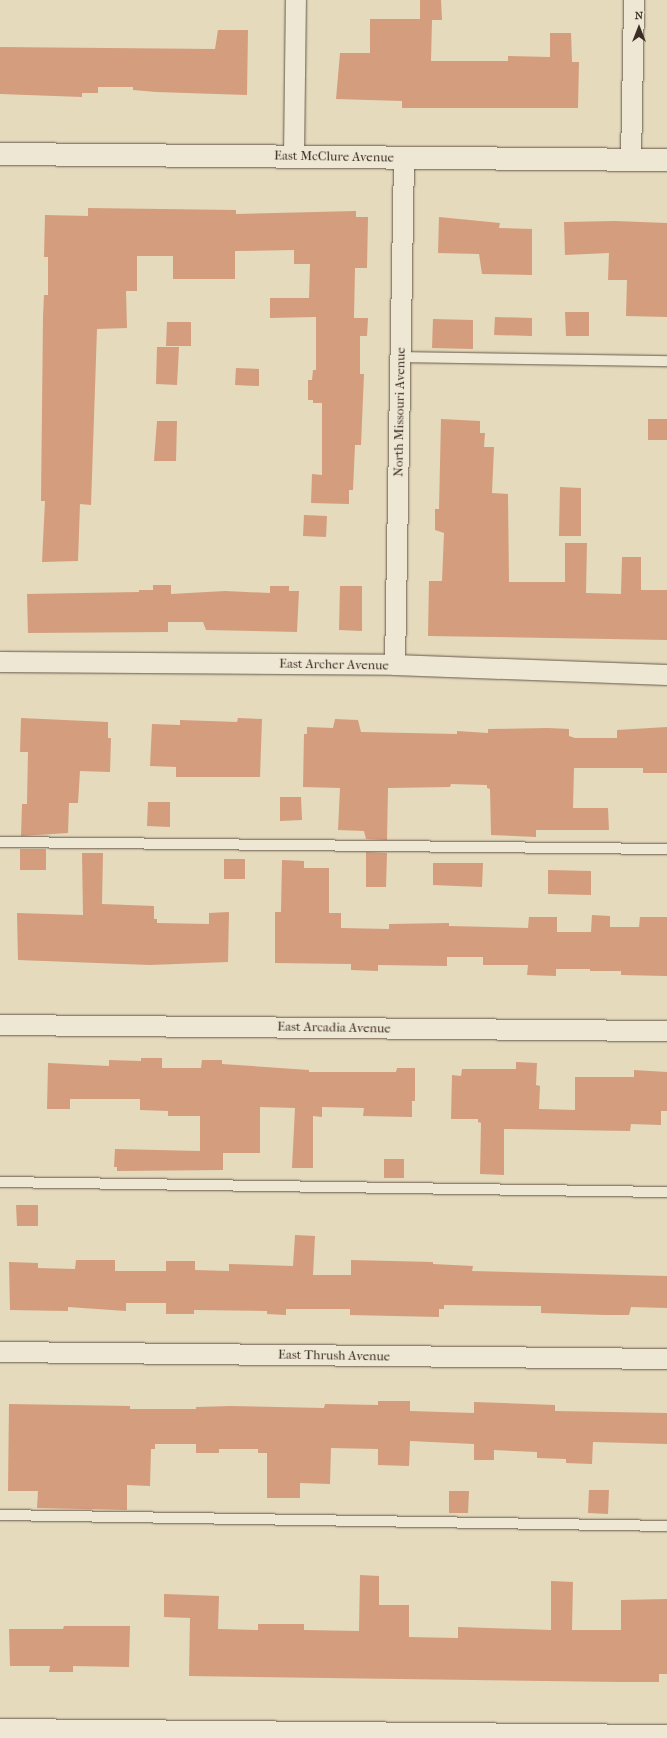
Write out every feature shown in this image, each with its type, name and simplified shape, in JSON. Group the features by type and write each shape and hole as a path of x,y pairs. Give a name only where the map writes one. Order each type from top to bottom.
{"street":[{"path":"294,157 296,0"},
{"path":"631,160 634,0"},
{"name":"East McClure Avenue","path":"0,154 667,160"},
{"name":"North Missouri Avenue","path":"395,665 404,158"},
{"name":"East Archer Avenue","path":"0,662 395,665 667,675"},
{"name":"East Arcadia Avenue","path":"0,1025 667,1031"},
{"name":"East Thrush Avenue","path":"0,1352 667,1359"},
{"path":"0,1729 539,1736 667,1735"}],"lane":[{"path":"401,357 667,361"},
{"path":"0,842 667,849"},
{"path":"0,1182 667,1192"},
{"path":"0,1515 667,1526"}],"building":[{"path":"420,0 441,0 442,20 432,20 431,61 508,61 508,56 550,57 550,33 571,33 572,62 579,62 578,108 402,108 402,101 336,99 340,53 370,53 370,19 420,19"},
{"path":"218,30 248,30 247,95 156,92 133,90 133,87 98,87 98,93 82,93 82,97 0,94 0,47 215,49"},
{"path":"88,208 236,210 236,214 356,211 356,217 368,217 367,268 355,268 354,318 368,318 367,336 360,336 360,374 364,374 361,445 355,445 353,490 349,490 349,504 311,503 312,474 322,475 322,403 313,403 313,400 308,400 308,380 312,380 313,370 316,370 316,317 270,318 270,298 309,298 310,264 294,264 294,250 235,251 235,279 173,279 173,256 137,256 137,291 126,291 127,328 97,329 91,505 80,504 78,561 42,562 45,501 41,501 43,317 44,295 48,295 48,257 44,257 45,215 88,216"},
{"path":"439,217 500,223 499,228 532,229 532,275 482,274 479,254 438,253"},
{"path":"615,221 667,223 667,317 626,316 627,280 608,280 609,253 565,255 564,222"},
{"path":"565,312 589,312 589,336 566,336"},
{"path":"495,317 532,318 532,336 494,335"},
{"path":"433,319 473,320 473,349 432,348"},
{"path":"167,322 191,322 191,346 166,346"},
{"path":"157,347 179,347 177,385 156,384"},
{"path":"236,368 259,369 259,386 235,385"},
{"path":"441,419 480,421 480,433 485,433 484,447 494,447 492,493 508,494 509,582 565,582 565,543 587,543 586,593 621,594 622,557 641,557 641,590 667,590 667,640 428,636 429,581 442,581 444,533 435,530 435,509 439,509"},
{"path":"648,419 667,419 667,440 648,440"},
{"path":"157,421 177,421 176,461 154,461"},
{"path":"560,487 581,488 581,536 559,536"},
{"path":"304,515 327,516 326,537 303,536"},
{"path":"153,585 171,585 171,594 225,591 270,593 270,586 289,586 289,591 299,591 297,632 206,630 203,622 168,622 168,632 28,633 27,594 139,592 139,590 153,590"},
{"path":"340,586 362,586 362,631 339,630"},
{"path":"21,718 108,722 108,738 111,738 110,772 80,771 78,803 69,803 68,833 21,836 22,804 27,804 28,752 20,752"},
{"path":"238,718 262,719 260,777 176,777 176,767 150,766 152,724 180,725 180,720 237,722"},
{"path":"335,719 358,720 361,732 457,734 457,731 488,733 488,729 548,728 569,729 569,736 575,738 617,738 617,730 667,727 667,773 643,773 643,768 574,768 573,808 608,808 609,830 536,830 536,837 491,835 490,789 487,788 487,785 451,784 450,787 388,788 387,840 366,839 364,831 338,830 340,788 303,787 304,734 307,734 307,727 333,728"},
{"path":"280,797 301,797 302,820 280,821"},
{"path":"148,802 170,802 170,827 147,826"},
{"path":"20,849 46,849 46,870 20,870"},
{"path":"366,852 387,853 386,887 366,887"},
{"path":"82,853 103,853 102,904 154,906 154,919 157,919 157,923 209,924 209,913 229,912 228,962 150,965 18,960 17,913 83,915"},
{"path":"224,859 245,859 245,879 224,879"},
{"path":"282,860 304,861 304,868 329,868 329,913 341,913 341,928 389,929 389,924 449,923 449,926 528,928 529,917 557,917 557,932 591,932 592,915 610,916 610,927 639,927 640,917 667,917 667,976 621,975 621,971 590,971 590,969 556,969 556,976 527,975 528,965 483,965 483,957 447,957 447,966 378,965 378,971 351,970 351,964 275,963 275,912 281,912"},
{"path":"433,863 483,863 482,887 433,885"},
{"path":"548,870 591,871 591,895 548,894"},
{"path":"141,1058 162,1058 162,1068 201,1068 202,1060 222,1060 222,1064 309,1070 309,1072 396,1072 397,1068 415,1068 415,1101 412,1101 412,1117 363,1116 364,1108 322,1107 322,1117 313,1116 313,1168 292,1168 295,1108 260,1107 260,1153 223,1153 223,1170 117,1171 117,1167 114,1167 115,1149 200,1151 200,1116 168,1116 168,1111 140,1110 140,1099 70,1099 70,1109 47,1109 48,1063 109,1066 109,1060 141,1061"},
{"path":"516,1062 537,1063 536,1085 540,1086 539,1109 575,1110 575,1077 634,1077 634,1070 667,1072 667,1111 661,1111 661,1125 631,1124 630,1131 504,1129 504,1175 480,1174 481,1123 478,1122 478,1119 451,1119 452,1075 461,1076 462,1069 516,1069"},
{"path":"384,1159 404,1159 404,1178 384,1178"},
{"path":"16,1205 38,1205 38,1226 17,1226"},
{"path":"295,1235 315,1236 313,1275 351,1275 351,1260 433,1262 433,1264 473,1266 472,1271 667,1276 667,1308 631,1307 629,1315 605,1315 541,1313 541,1306 444,1305 444,1309 439,1309 439,1317 350,1315 350,1309 286,1309 286,1315 267,1314 267,1311 194,1310 194,1314 166,1314 166,1303 126,1303 126,1311 68,1307 68,1311 10,1310 9,1262 38,1263 38,1268 75,1269 76,1260 115,1260 115,1271 166,1271 166,1261 195,1261 195,1270 229,1271 229,1264 293,1266"},
{"path":"378,1401 410,1401 410,1411 474,1413 474,1402 555,1405 555,1411 667,1413 667,1444 593,1442 592,1464 566,1463 566,1459 537,1458 537,1452 494,1450 494,1460 474,1460 474,1444 410,1441 409,1466 378,1465 378,1449 331,1448 330,1484 300,1483 300,1498 267,1498 267,1453 258,1453 258,1449 219,1449 219,1453 196,1453 196,1444 155,1444 155,1449 151,1449 150,1486 127,1485 127,1510 37,1508 38,1491 8,1491 9,1404 130,1406 130,1409 196,1409 196,1407 230,1406 324,1408 325,1404 378,1405"},
{"path":"589,1490 609,1490 608,1514 588,1513"},
{"path":"449,1491 469,1491 468,1513 449,1513"},
{"path":"360,1575 379,1576 379,1605 409,1605 409,1637 458,1638 458,1627 551,1630 551,1581 573,1582 572,1630 621,1630 621,1600 667,1599 667,1674 659,1674 659,1682 189,1676 190,1618 164,1617 164,1594 219,1596 218,1629 258,1630 258,1624 304,1624 304,1630 359,1631"},
{"path":"64,1626 130,1626 129,1667 73,1666 73,1672 49,1672 50,1666 10,1666 9,1629 63,1629"}]}
